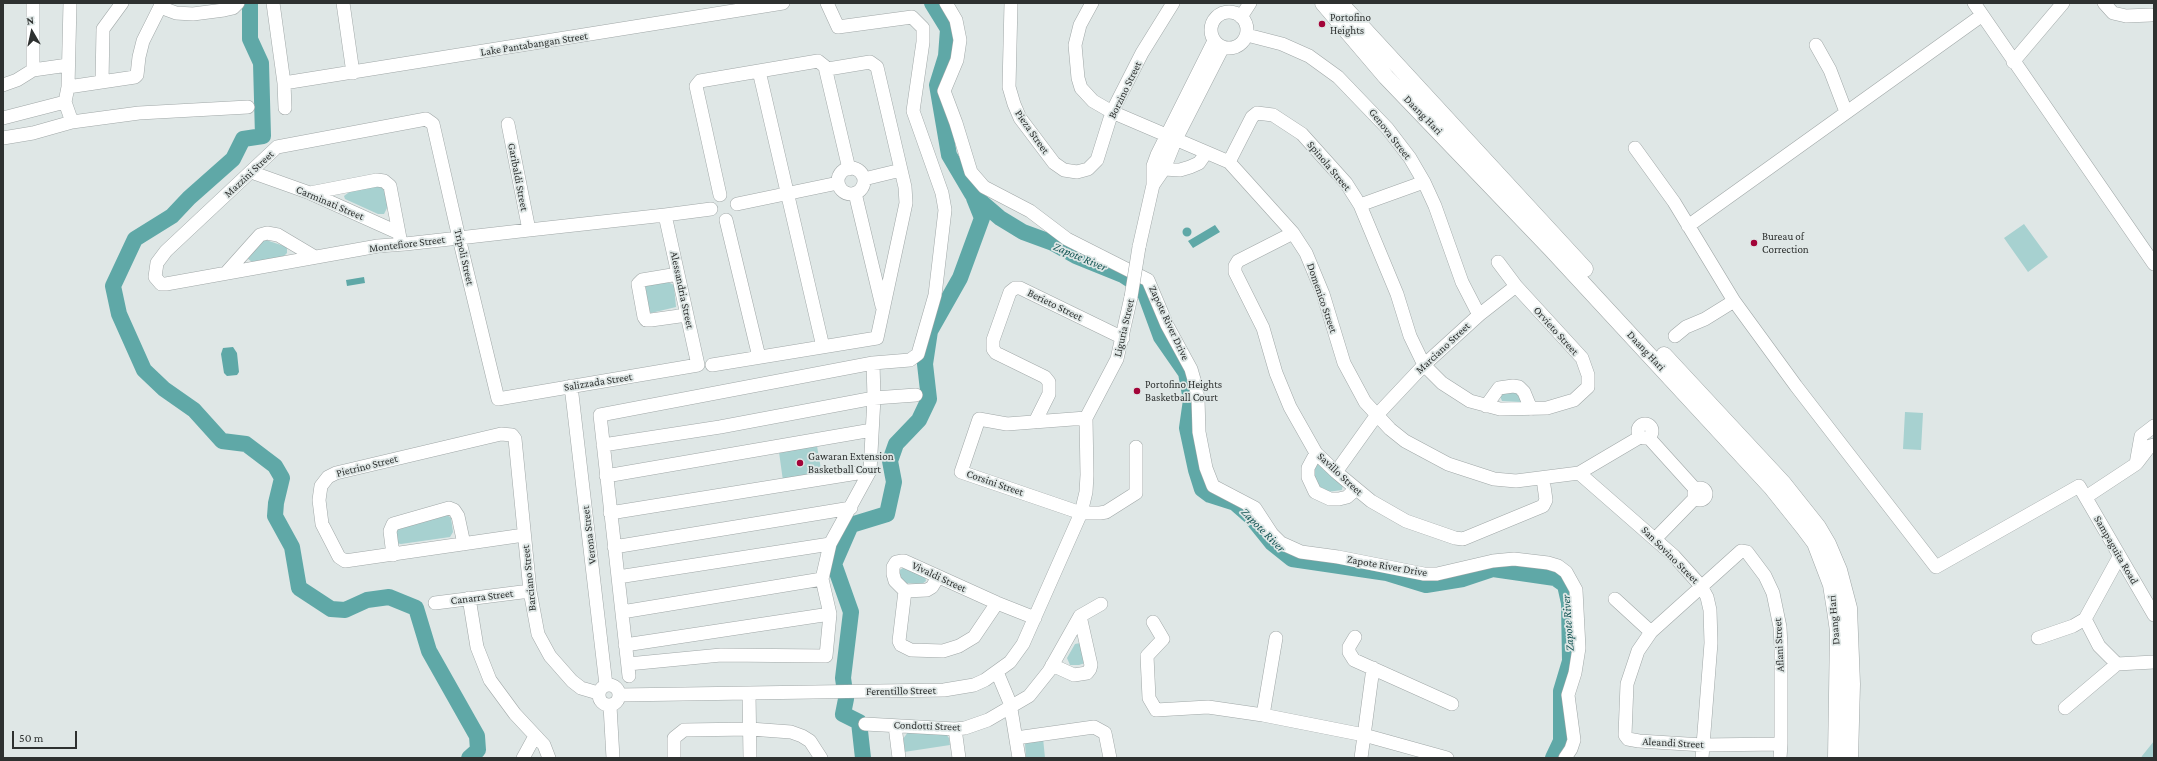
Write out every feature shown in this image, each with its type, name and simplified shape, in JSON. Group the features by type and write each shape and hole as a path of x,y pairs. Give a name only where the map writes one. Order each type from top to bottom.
{"main road":[{"name":"Daang Hari","path":"1323,3 1386,76 1555,245 1783,484 1818,527 1828,544 1839,570 1849,608 1852,684 1850,758"},
{"name":"Daang Hari","path":"1340,3 1771,487 1788,507 1814,544 1831,585 1838,631 1836,758"}],"street":[{"path":"33,3 33,70"},
{"path":"70,3 68,87 65,102 72,122"},
{"path":"102,82 103,29 122,3"},
{"path":"68,87 132,79 138,75 138,57 143,41 149,26 161,5 176,13 193,14 233,8 238,3"},
{"path":"272,3 284,84 284,108"},
{"path":"343,3 353,73"},
{"name":"Lake Pantabangan Street","path":"284,84 783,3"},
{"path":"827,3 838,27 912,16 923,28 923,42 913,111 942,193 945,210 935,295 918,354 914,358 873,363 600,415 628,670 721,655 826,656 830,614 822,579 830,544 870,471 874,398 873,363"},
{"name":"Zapote River Drive","path":"946,3 956,20 960,40 957,60 944,91 956,122 971,172 984,187 1030,211 1067,239 1148,280 1167,325 1191,369 1198,399 1198,432 1206,468 1213,486 1255,508 1272,534 1281,543 1301,552 1338,557 1424,574 1437,574 1493,561 1514,558 1548,563 1558,566 1566,572 1576,590 1578,648 1575,673 1568,695 1574,740 1571,749 1565,758"},
{"name":"Pieza Street","path":"1011,3 1009,86 1014,104 1020,118 1054,163 1064,170 1077,172"},
{"name":"Domenico Street","path":"1092,3 1077,33 1075,60 1081,88 1093,101 1112,112 1229,162 1292,233 1306,253 1315,272 1344,363 1365,402 1376,416 1405,441 1448,464 1494,479 1543,479 1579,473 1644,437 1696,494 1656,538"},
{"name":"Borzino Street","path":"1077,172 1088,169 1097,160 1112,112 1142,53 1173,3"},
{"path":"1237,11 1247,25 1247,35 1238,46 1219,44 1211,30 1212,24 1220,15 1237,11 1250,3"},
{"path":"1974,3 1981,16 2153,261"},
{"path":"2013,62 2063,3"},
{"path":"2104,3 2113,13 2126,16 2151,15"},
{"path":"1688,226 1981,16"},
{"name":"Genova Street","path":"1247,35 1282,44 1309,56 1338,77 1388,128 1407,154 1424,182 1462,282 1479,315"},
{"name":"Liguria Street","path":"1081,514 1087,480 1086,418 1117,359 1123,338 1139,247 1153,185 1153,166 1171,137 1219,44"},
{"path":"1816,45 1830,70 1846,112"},
{"path":"712,365 877,338 883,310 883,290 906,203 905,187 877,67 877,60 828,68 818,61 700,81 696,86 720,195"},
{"path":"3,84 17,80 33,70 68,65"},
{"path":"826,67 849,169"},
{"path":"759,71 823,346"},
{"path":"3,118 65,102"},
{"path":"3,138 32,133 72,122 139,113 248,108"},
{"name":"Spinola Street","path":"1229,162 1252,117 1257,113 1272,116 1302,134 1346,183 1360,205 1397,294 1410,336 1424,365"},
{"name":"Mazzini Street","path":"156,277 157,263 166,251 274,150 286,144 426,119"},
{"name":"Tripoli Street","path":"426,119 433,124 498,399"},
{"name":"Garibaldi Street","path":"508,124 529,230"},
{"name":"Liguria Street","path":"1153,185 1164,169 1171,137"},
{"path":"1635,148 1688,226 1734,301 1705,319 1686,327 1675,336"},
{"path":"1164,169 1172,170 1190,167 1198,163 1206,153"},
{"path":"849,169 859,171 864,179 863,187 855,193 845,193 838,183 840,175 849,169"},
{"path":"864,179 901,170"},
{"name":"Carminati Street","path":"250,172 310,194 400,239"},
{"path":"310,194 377,180 384,181 390,186 400,239"},
{"path":"1360,205 1424,182"},
{"path":"737,204 838,183"},
{"path":"855,193 883,290"},
{"path":"720,195 728,195 737,204 733,216 726,220 715,216 711,209 713,200 720,195"},
{"name":"Montefiore Street","path":"156,277 160,284 316,257 400,239 459,238 665,216 711,209"},
{"name":"Alessandria Street","path":"665,216 698,366"},
{"path":"726,220 759,357"},
{"path":"226,273 260,235 267,233 278,235 316,257"},
{"name":"Savillo Street","path":"1292,233 1238,261 1235,266 1235,272 1263,328 1283,392 1316,453 1355,490 1406,521 1455,538 1463,539 1543,506 1546,500 1543,479"},
{"name":"Orvieto Street","path":"1424,365 1442,383 1470,401 1500,409 1547,408 1574,400 1588,387 1588,375 1582,358 1516,286 1498,262"},
{"path":"678,274 642,280 638,284 644,317 646,320 651,320 687,315"},
{"name":"Marciano Street","path":"1336,472 1376,416 1424,365 1479,315 1516,286"},
{"name":"Berieto Street","path":"1035,422 1049,394 1048,382 1045,377 996,354 993,349 993,340 1010,292 1015,288 1020,288 1123,338"},
{"name":"Sampaguita Road","path":"1734,301 1796,386 1936,566 2080,486 2119,557 2154,615"},
{"name":"Salizzada Street","path":"498,399 698,366"},
{"name":"Verona Street","path":"571,386 602,689"},
{"path":"1486,406 1499,388 1512,386 1519,387 1524,392 1530,409"},
{"path":"603,445 720,427 874,398 916,395"},
{"path":"1035,422 1086,418"},
{"name":"Corsini Street","path":"1035,422 1007,424 980,419 961,472 1081,514"},
{"path":"2136,464 2141,436 2154,426"},
{"path":"606,476 872,430"},
{"name":"Pietrino Street","path":"512,435 501,434 336,473 323,481 319,494 320,514 326,534 341,559 353,561 524,535"},
{"name":"Barciano Street","path":"512,435 515,439 530,591 538,634 550,656 572,681 581,688 602,689"},
{"path":"2086,497 2136,464 2150,446 2154,445"},
{"path":"1081,514 1106,512 1136,493 1136,447"},
{"path":"1316,453 1308,468 1308,477 1315,492 1326,498 1339,499 1347,497 1355,490"},
{"path":"610,513 870,471"},
{"name":"San Sovino Street","path":"1579,473 1656,538 1701,586 1710,610 1712,627 1701,675 1702,751"},
{"path":"393,555 390,531 393,524 449,508 457,512 464,544"},
{"path":"614,547 851,508"},
{"name":"Ferentillo Street","path":"619,695 937,690 964,687 980,682 997,672 1017,654 1035,618 1081,514"},
{"path":"618,577 830,544"},
{"name":"Aflani Street","path":"1737,553 1741,551 1747,552 1765,576 1773,592 1780,627 1780,758"},
{"name":"Aleandi Street","path":"1737,553 1651,632 1638,651 1627,684 1625,735 1628,739 1702,751 1781,744"},
{"path":"2038,638 2073,626 2085,619 2119,557"},
{"name":"Vivaldi Street","path":"905,590 896,581 893,567 896,562 904,561 997,603 1035,618"},
{"path":"938,577 934,584 927,590 905,590 898,641 901,645 911,650 943,651 959,646 974,637 997,603"},
{"path":"622,612 822,579"},
{"name":"Canarra Street","path":"435,603 530,591"},
{"path":"469,598 477,647 490,680 515,714 546,748 549,758"},
{"path":"1615,599 1651,632"},
{"path":"1052,665 1074,675 1087,672 1090,669 1080,616 1101,604"},
{"path":"625,645 830,614"},
{"name":"Condotti Street","path":"865,724 955,729 977,725 1011,708 1029,696 1052,665 1080,616"},
{"path":"2085,619 2099,646 2117,664"},
{"path":"1153,622 1163,639 1147,656 1148,698 1156,710 1208,707 1263,715 1364,735 1447,758"},
{"path":"1355,637 1349,646 1351,657 1354,660 1452,704"},
{"path":"1263,715 1276,638"},
{"path":"2065,708 2117,664 2154,662"},
{"path":"1361,758 1373,668"},
{"path":"997,672 1011,708 1019,758"},
{"path":"615,687 619,695 615,704 610,706 602,704 602,689 615,687"},
{"path":"749,693 750,758"},
{"path":"610,706 613,758"},
{"path":"895,726 899,758"},
{"path":"1016,738 1094,727 1105,733 1110,758"},
{"path":"674,758 674,738 684,730 750,729 791,732 802,736 810,741 821,758"},
{"path":"955,729 959,758"},
{"path":"523,758 535,736"}],"shaded area":[{"path":"377,185 386,191 388,206 384,214 378,214 345,199 344,196 352,190"},
{"path":"2024,224 2048,257 2028,272 2004,238"},
{"path":"1215,225 1220,232 1193,248 1188,241"},
{"path":"1187,227 1192,232 1187,237 1182,232"},
{"path":"266,240 287,247 287,253 283,257 252,262 247,258 261,242"},
{"path":"364,277 365,283 347,286 346,280"},
{"path":"668,282 674,285 676,307 651,313 648,311 646,286"},
{"path":"233,347 237,353 239,372 237,375 227,376 224,373 221,354 223,348"},
{"path":"1514,391 1522,399 1521,402 1502,401 1500,396 1503,392"},
{"path":"1905,412 1923,413 1921,450 1903,449"},
{"name":"Gawaran Extension Basketball Court","path":"817,446 822,475 783,481 779,452"},
{"path":"1320,463 1343,484 1342,490 1327,492 1322,490 1314,482 1313,471 1317,464"},
{"path":"447,515 451,518 453,532 450,537 401,544 396,543 394,529"},
{"path":"903,568 925,577 926,581 922,584 903,583 898,571"},
{"path":"1080,643 1085,663 1070,665 1067,658 1075,644"},
{"path":"908,732 946,734 949,738 950,745 904,752 903,739"},
{"path":"1043,738 1045,758 1026,758 1025,744 1029,740"},
{"path":"2154,741 2154,758 2141,758 2142,756"}],"waterway":[{"path":"250,3 250,39 261,63 263,136 243,139 233,159 189,198 172,216 135,239 113,286 119,314 144,370 164,389 194,410 222,441 246,444 275,466 282,478 276,503 275,516 292,547 299,588 331,609 345,610 367,600 389,597 416,608 429,651 477,736 478,750 469,758"},
{"name":"Zapote River","path":"932,3 948,29 946,56 937,85 949,155 972,194 1000,218 1023,232 1053,243 1076,256 1123,275 1143,288 1161,337 1186,373 1191,400 1187,428 1196,470 1202,489 1210,495 1235,503 1251,517 1272,543 1292,559 1387,573 1426,585 1463,579 1493,569 1555,578 1565,585 1569,603 1570,661 1561,691 1561,741 1553,758"},
{"path":"863,758 859,722 843,714 846,699 843,678 851,612 834,564 851,525 887,514 894,482 890,461 896,444 919,420 929,399 925,364 930,331 960,278 982,218 974,198"}],"place":[{"name":"Portofino Heights","path":"1322,24"},
{"name":"Bureau of Correction","path":"1754,243"},
{"name":"Portofino Heights Basketball Court","path":"1137,391"},
{"name":"Gawaran Extension Basketball Court","path":"800,463"}]}
